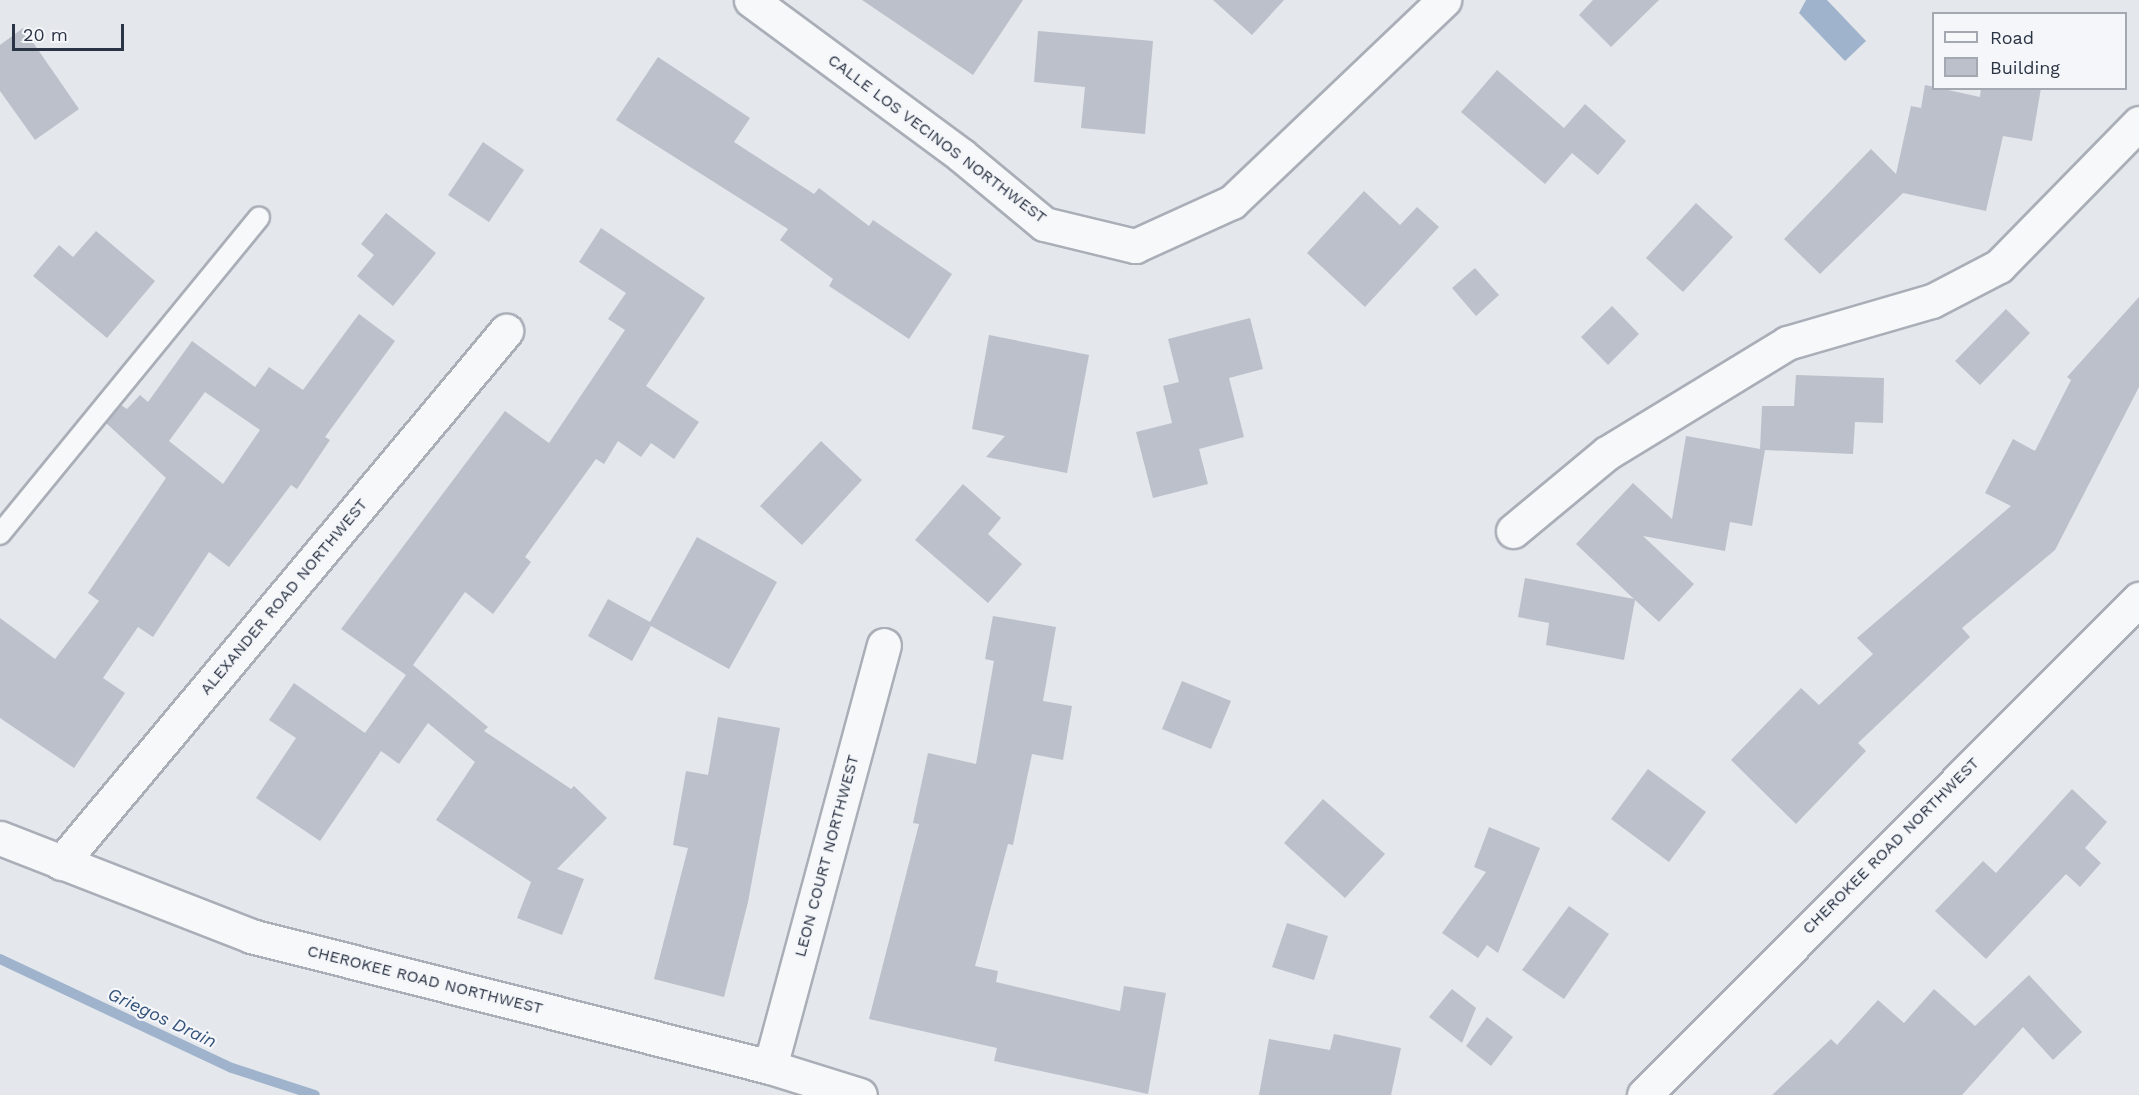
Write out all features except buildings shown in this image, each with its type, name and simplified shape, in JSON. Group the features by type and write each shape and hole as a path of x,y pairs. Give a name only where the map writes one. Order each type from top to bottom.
{"street":[{"name":"CALLE LOS VECINOS NORTHWEST","path":"751,0 961,155 1044,224 1136,246 1232,202 1444,0"},
{"path":"1513,531 1607,453 1787,343 1932,301 1999,267 2139,123"},
{"name":"ALEXANDER ROAD NORTHWEST","path":"61,863 506,331"},
{"name":"CHEROKEE ROAD NORTHWEST","path":"1644,1095 2139,599"},
{"name":"LEON COURT NORTHWEST","path":"770,1067 884,645"},
{"name":"CHEROKEE ROAD NORTHWEST","path":"0,838 251,936 770,1067 860,1095"}],"lane":[{"path":"0,534 259,217"}],"water":[{"path":"1806,0 1827,0 1866,41 1845,61 1799,13"}],"waterway":[{"name":"Griegos Drain","path":"0,959 232,1068 315,1095"}]}
